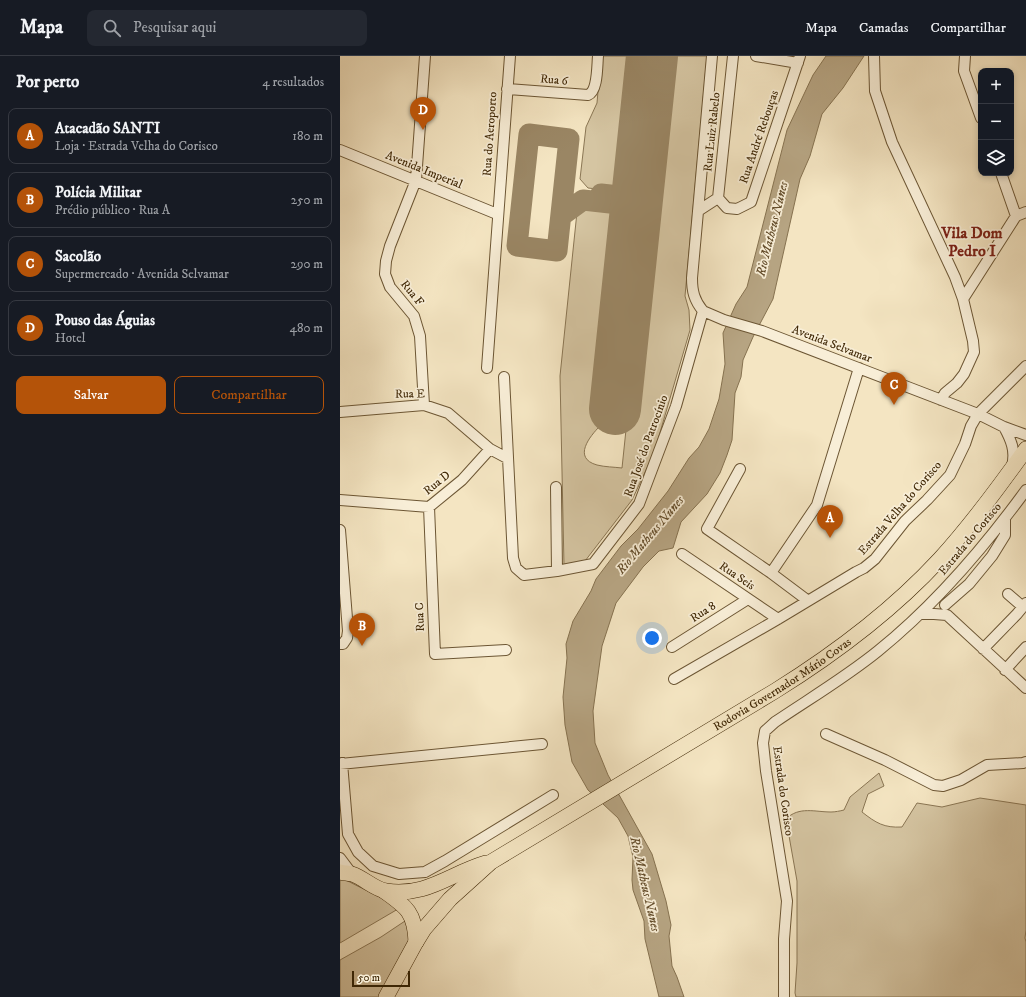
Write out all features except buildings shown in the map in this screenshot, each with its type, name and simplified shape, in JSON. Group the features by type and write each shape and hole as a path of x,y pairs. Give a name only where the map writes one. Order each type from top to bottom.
{"highway":[{"name":"Rodovia Governador Mário Covas","path":"386,997 416,942 450,899 491,862 808,670 864,629 896,603 940,559 972,522 1026,449"},
{"name":"Rodovia Governador Mário Covas","path":"346,873 383,890 399,892 425,889 471,868 491,862"},
{"path":"383,890 400,902 410,914 415,928 416,942"}],"street":[{"name":"Rua F","path":"424,405 420,336 414,316 390,287 385,274 386,261 390,246 416,180 425,56"},
{"name":"Rua do Aeroporto","path":"487,368 497,214 510,56"},
{"name":"Rua 6","path":"507,89 584,96 591,94 595,88 598,56"},
{"path":"702,311 694,300 692,290 712,56"},
{"name":"Rua Luiz Rabelo","path":"718,198 733,56"},
{"path":"756,56 799,59"},
{"path":"874,56 875,92 888,126 892,142 963,298 973,341 974,352 964,374 957,383 945,393 941,400"},
{"path":"965,56 964,71 978,110"},
{"name":"Rua André Rebouças","path":"718,198 727,208 737,209 751,202 799,59"},
{"name":"Avenida Imperial","path":"340,150 497,214"},
{"path":"1001,176 1016,216"},
{"path":"698,211 718,198"},
{"path":"963,298 1016,216 1026,212"},
{"name":"Avenida Selvamar","path":"702,311 724,320 762,331 859,368 978,414 1004,427 1026,435"},
{"name":"Rua José do Patrocínio","path":"504,377 513,558 516,568 524,575 557,571 593,564 640,504 676,406 702,311"},
{"name":"Estrada Velha do Corisco","path":"674,679 864,568 875,559 905,521 950,475 965,444 971,426 978,414 1026,366"},
{"path":"771,573 817,505 859,368"},
{"name":"Rua E","path":"340,412 424,405 448,413 490,449 508,458"},
{"path":"1004,427 1013,447 1014,456 1011,470"},
{"name":"Rua D","path":"340,500 429,506 462,480 490,449"},
{"path":"740,469 707,529 807,600"},
{"path":"556,487 557,571"},
{"name":"Estrada do Corisco","path":"784,997 784,939 787,901 764,752 763,738 765,731 775,722 876,653 921,614 967,565 1005,519 1026,490"},
{"name":"Rua C","path":"429,506 435,654 506,650"},
{"path":"945,605 969,584 992,556 1005,535 1005,519"},
{"path":"340,530 348,631 347,638 343,644 340,644"},
{"name":"Rua Seis","path":"682,554 778,619"},
{"path":"944,591 947,616"},
{"path":"983,649 1024,605 1008,594"},
{"name":"Rua 8","path":"672,647 748,599"},
{"path":"921,614 947,616 1026,688"},
{"path":"1005,670 1026,647"},
{"path":"826,734 885,760 934,785 943,786 961,780 987,765 1026,762"},
{"path":"542,744 341,764 348,834 358,852 373,866 399,874 425,872 553,795"},
{"path":"340,858 346,873"}],"shaded area":[{"path":"601,56 639,56 626,185 616,191 588,188 580,179 586,127 597,103"},
{"path":"665,56 707,56 685,296 689,310 690,330 654,453 632,500 585,561 564,566 560,376 577,212 586,205 616,209 622,219 600,426 588,441 584,452 590,462 597,465 622,468"},
{"path":"879,773 884,786 868,794 862,812 876,822 885,826 902,827 917,803 942,807 980,798 1026,805 1026,997 796,997 797,881 786,819 796,812 802,811 831,812 844,810 850,797"},
{"path":"340,877 385,900 398,909 340,943"},
{"path":"405,921 411,936 379,997 340,997 340,960 381,937"}],"water":[{"name":"Rio Matheus Nunes","path":"826,56 864,56 843,88 822,114 810,156 800,179 773,299 743,360 741,377 735,393 732,440 727,455 720,473 707,494 681,522 673,548 659,551 643,567 616,603 602,646 593,711 595,743 608,775 652,854 666,901 671,925 669,936 672,966 684,997 659,997 645,939 644,921 633,890 633,857 628,836 618,818 588,790 572,762 565,725 563,697 567,658 566,644 573,621 591,591 596,579 621,546 638,529 668,491 689,458 699,447 709,429 719,399 725,364 723,333 736,304 747,287 787,130 813,75"}],"taxiway":[{"path":"529,134 569,139 557,251 517,246 529,134"},
{"path":"601,194 619,196 638,188"},
{"path":"561,216 583,200 619,204 634,223"}],"runway":[{"path":"615,409 652,56"}],"place":[{"name":"Pouso das Águias","path":"423,130"},
{"name":"Sacolão","path":"894,405"},
{"name":"Atacadão SANTI","path":"830,538"},
{"name":"Polícia Militar","path":"362,646"}],"district":[{"name":"Vila Dom Pedro I","path":"972,242"}]}
